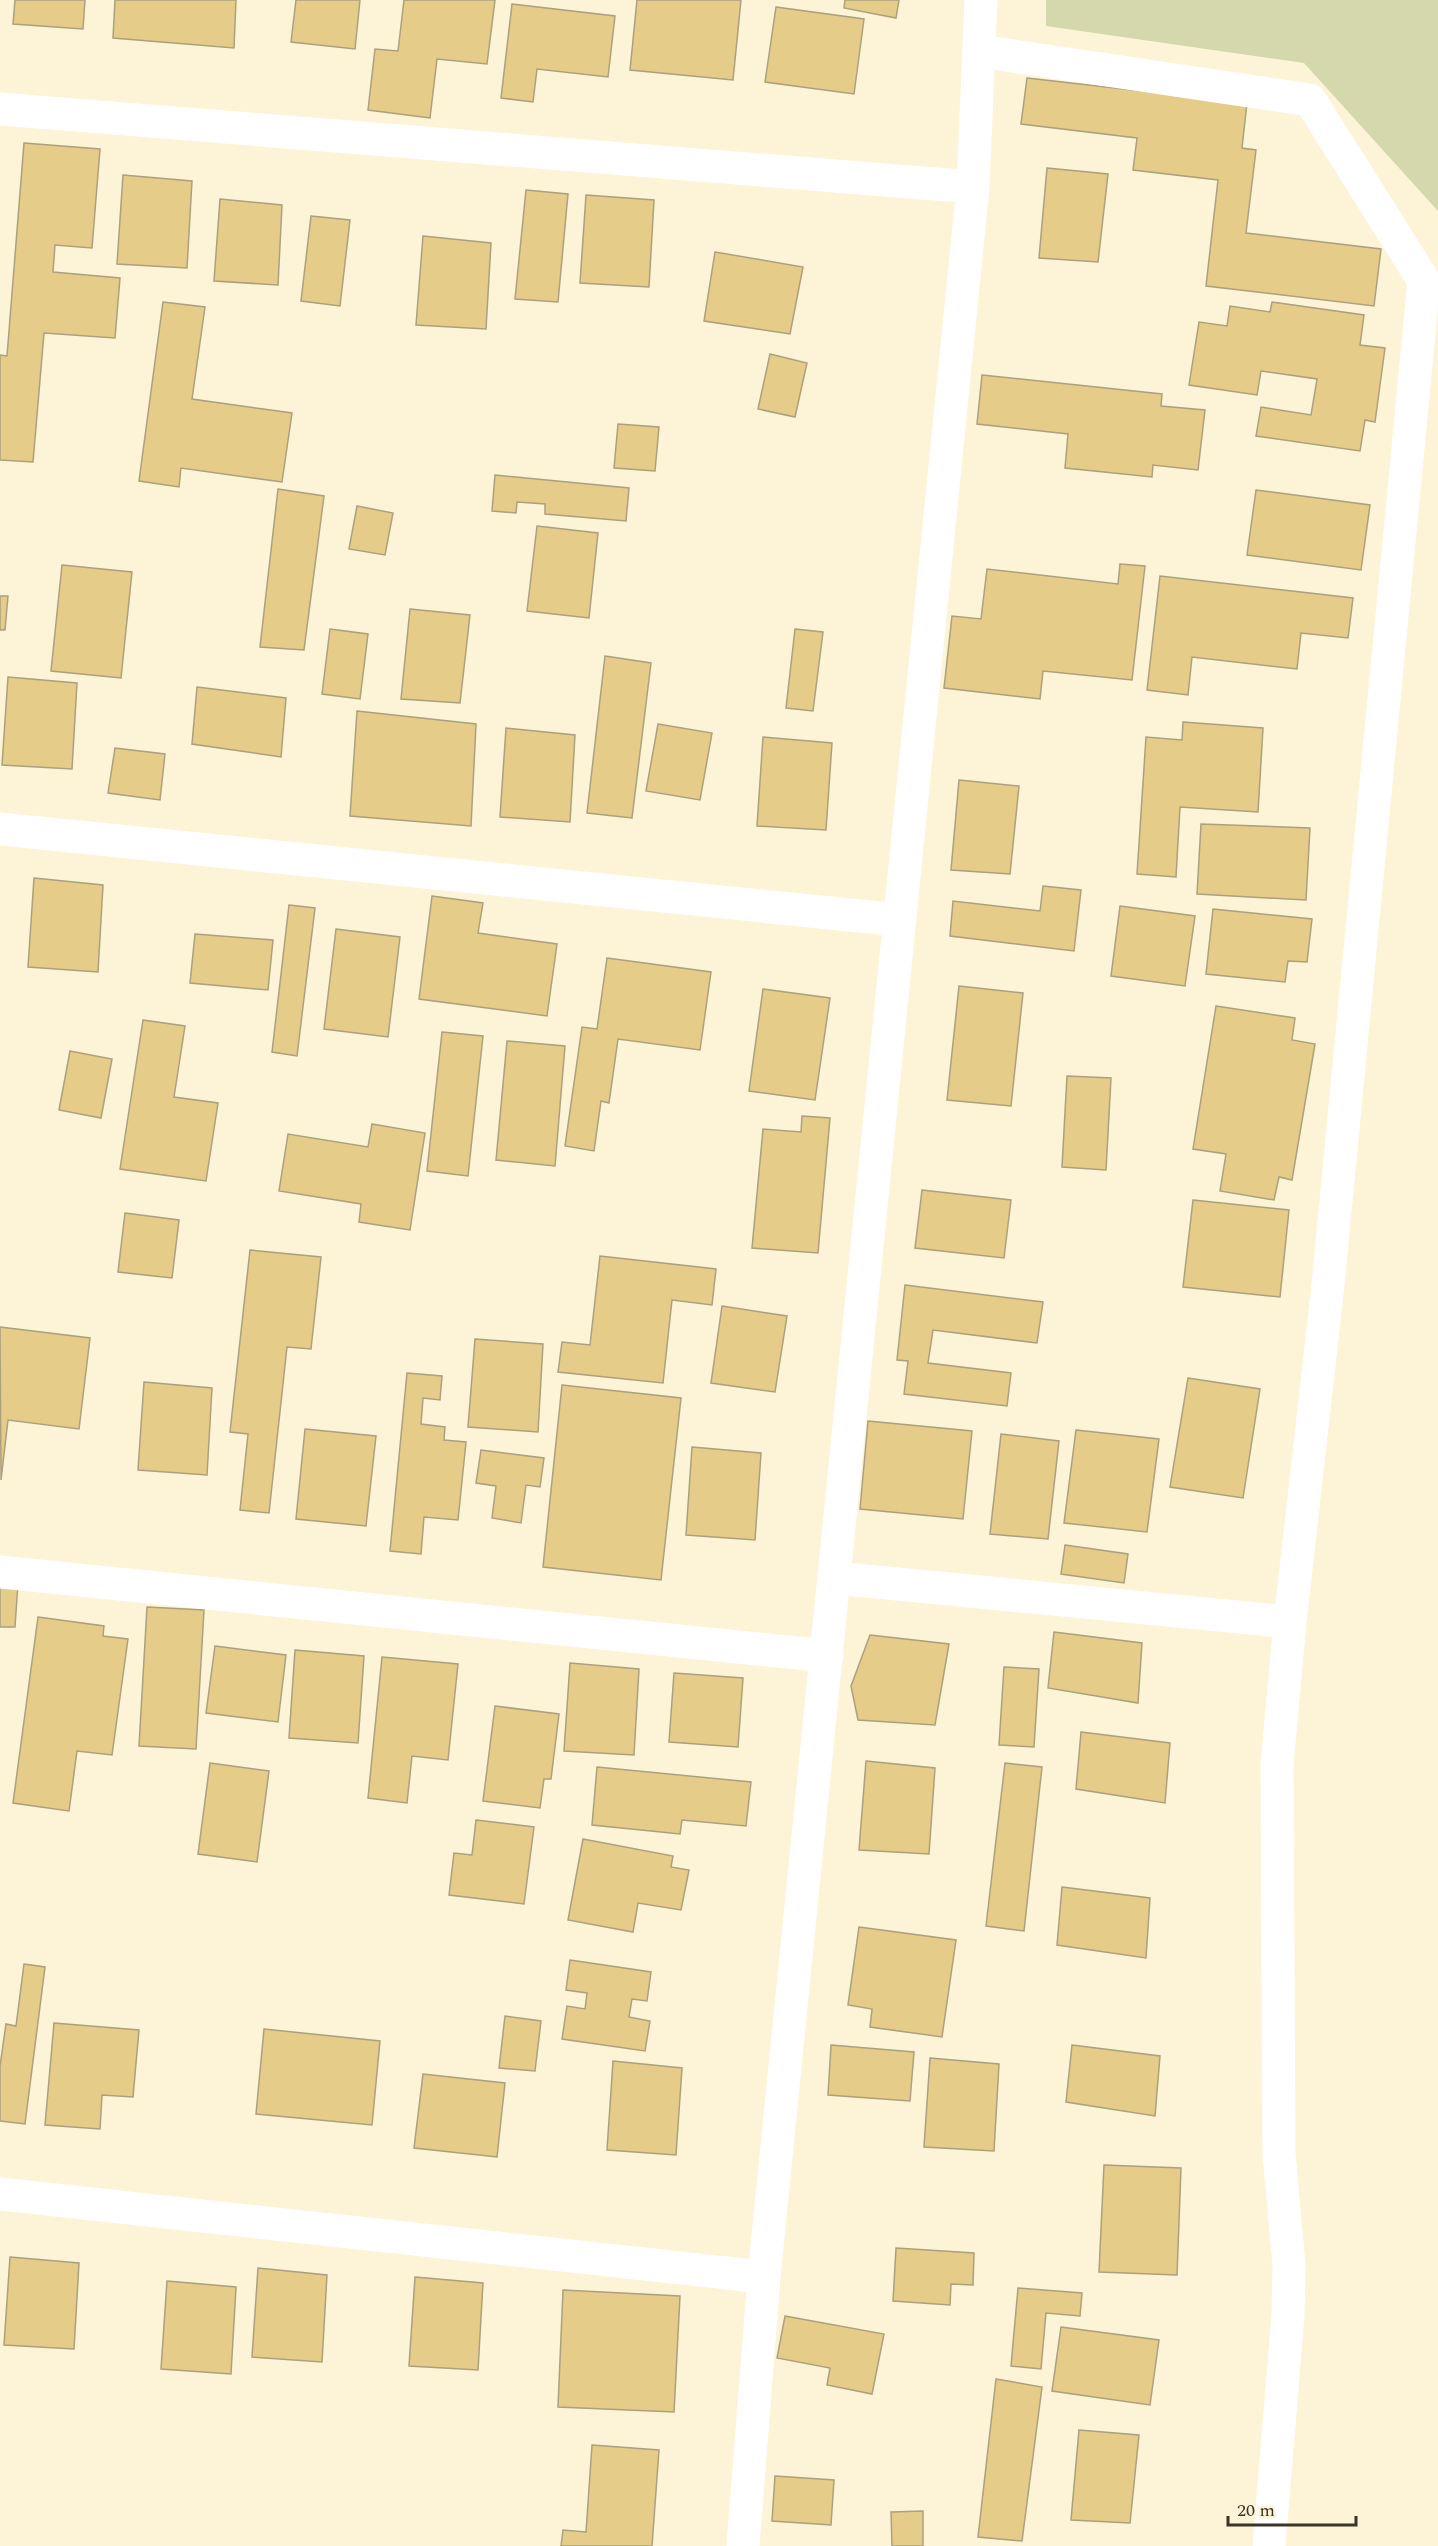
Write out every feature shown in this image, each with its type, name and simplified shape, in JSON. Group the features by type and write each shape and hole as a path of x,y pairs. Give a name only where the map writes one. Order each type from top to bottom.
{"street":[{"path":"743,2546 765,2277 973,187 981,0"},
{"path":"979,51 1311,100 1424,281 1330,1274 1290,1622 1277,1764 1279,2154 1289,2265 1288,2315 1269,2546"},
{"path":"0,109 973,187"},
{"path":"0,829 900,920"},
{"path":"0,1572 826,1656"},
{"path":"834,1578 1290,1622"},
{"path":"0,2194 765,2277"}],"green space":[{"path":"1046,0 1438,0 1438,211 1304,63 1046,26"}],"building":[{"path":"15,0 85,0 83,29 13,24"},
{"path":"115,0 236,0 234,48 113,38"},
{"path":"296,0 360,0 355,49 291,42"},
{"path":"404,0 495,0 487,64 437,59 430,118 368,110 375,49 398,51"},
{"path":"637,0 741,0 733,80 630,70"},
{"path":"845,0 899,0 896,18 844,8"},
{"path":"512,4 615,16 608,77 537,69 533,102 501,98"},
{"path":"776,7 864,19 854,94 765,82"},
{"path":"1027,78 1247,103 1242,148 1256,150 1246,233 1381,249 1374,306 1206,286 1218,180 1133,170 1137,138 1021,124"},
{"path":"24,143 100,149 92,248 55,245 53,272 120,278 115,338 44,333 33,462 0,460 0,355 7,356"},
{"path":"1047,168 1108,174 1098,262 1039,258"},
{"path":"123,175 192,181 187,268 117,264"},
{"path":"526,190 568,194 558,302 515,299"},
{"path":"586,195 654,200 649,287 580,283"},
{"path":"220,199 282,205 278,285 214,281"},
{"path":"311,216 350,220 340,306 301,301"},
{"path":"423,236 491,243 486,329 416,325"},
{"path":"715,252 803,267 790,334 704,321"},
{"path":"163,302 205,307 192,399 292,413 282,482 181,468 179,487 139,481"},
{"path":"1272,302 1364,315 1360,345 1385,348 1375,422 1365,420 1360,451 1256,436 1261,407 1311,415 1317,379 1261,371 1257,395 1189,385 1199,322 1227,326 1230,306 1270,312"},
{"path":"770,354 807,363 795,417 758,409"},
{"path":"982,375 1162,394 1161,406 1205,410 1198,470 1153,465 1152,477 1065,468 1068,434 977,424"},
{"path":"618,424 659,427 655,471 614,468"},
{"path":"495,475 629,488 626,521 545,514 545,504 517,502 516,513 492,511"},
{"path":"278,489 324,496 304,650 260,647"},
{"path":"1256,490 1370,505 1361,570 1247,555"},
{"path":"357,506 393,513 385,555 349,549"},
{"path":"537,526 598,533 589,618 527,611"},
{"path":"1120,564 1145,566 1132,680 1043,671 1040,699 944,688 952,616 981,619 987,569 1118,584"},
{"path":"62,565 132,572 121,678 51,671"},
{"path":"1160,576 1353,598 1348,638 1301,633 1297,669 1192,657 1188,695 1147,690"},
{"path":"0,596 8,596 5,630 0,630"},
{"path":"410,609 470,615 460,703 401,699"},
{"path":"330,629 368,634 360,699 322,694"},
{"path":"795,629 823,632 813,711 786,708"},
{"path":"605,656 651,663 632,818 587,813"},
{"path":"8,677 77,683 72,769 2,765"},
{"path":"197,687 286,698 281,757 192,744"},
{"path":"357,711 476,724 471,826 350,816"},
{"path":"1183,722 1263,728 1258,812 1180,807 1176,877 1137,874 1146,737 1182,740"},
{"path":"658,724 712,733 700,800 646,791"},
{"path":"506,728 575,735 570,822 500,817"},
{"path":"763,737 832,743 826,830 757,826"},
{"path":"115,748 165,754 160,800 108,793"},
{"path":"959,780 1019,786 1010,874 951,870"},
{"path":"1201,824 1310,828 1306,900 1197,894"},
{"path":"34,878 103,885 98,972 28,967"},
{"path":"1043,886 1081,890 1074,951 950,936 953,901 1040,911"},
{"path":"432,896 483,903 478,933 557,944 547,1016 419,999"},
{"path":"289,905 315,908 297,1056 272,1052"},
{"path":"1120,906 1195,916 1185,986 1111,976"},
{"path":"1213,909 1312,919 1307,962 1288,961 1285,982 1206,974"},
{"path":"336,929 400,937 388,1037 324,1029"},
{"path":"195,934 273,940 268,990 190,983"},
{"path":"607,958 711,972 700,1050 618,1039 609,1103 601,1101 594,1151 565,1146 582,1027 597,1029"},
{"path":"959,986 1023,993 1011,1106 947,1100"},
{"path":"763,989 830,998 815,1100 749,1091"},
{"path":"1216,1006 1295,1018 1292,1040 1315,1044 1292,1180 1279,1177 1274,1200 1220,1191 1226,1154 1193,1149"},
{"path":"143,1020 185,1026 174,1097 218,1103 206,1181 120,1169"},
{"path":"442,1032 483,1036 468,1176 427,1171"},
{"path":"507,1041 565,1046 555,1166 496,1160"},
{"path":"70,1051 112,1059 101,1118 59,1110"},
{"path":"1067,1076 1111,1078 1106,1170 1062,1167"},
{"path":"802,1116 830,1118 818,1253 752,1248 763,1129 801,1132"},
{"path":"372,1124 425,1133 410,1230 359,1222 361,1204 279,1191 288,1134 368,1147"},
{"path":"922,1190 1011,1200 1004,1258 915,1248"},
{"path":"1193,1200 1289,1210 1280,1297 1183,1287"},
{"path":"125,1213 179,1220 172,1278 118,1272"},
{"path":"250,1250 321,1257 311,1349 287,1347 269,1513 240,1510 248,1434 230,1432"},
{"path":"600,1256 716,1269 712,1305 672,1300 663,1383 558,1372 562,1342 590,1345"},
{"path":"905,1285 1043,1302 1037,1343 933,1330 928,1363 1011,1373 1007,1406 904,1394 908,1361 897,1360"},
{"path":"722,1306 787,1316 775,1392 711,1383"},
{"path":"0,1327 90,1338 79,1429 8,1420 1,1480"},
{"path":"475,1339 543,1344 538,1432 468,1427"},
{"path":"407,1373 442,1376 440,1400 423,1398 421,1424 445,1427 444,1440 466,1442 458,1520 424,1517 421,1554 390,1551"},
{"path":"1188,1378 1260,1389 1243,1498 1170,1487"},
{"path":"144,1382 212,1388 207,1475 138,1470"},
{"path":"562,1385 681,1398 661,1580 543,1567"},
{"path":"868,1421 972,1431 963,1519 860,1509"},
{"path":"305,1429 376,1436 366,1526 296,1519"},
{"path":"1076,1430 1159,1439 1147,1532 1064,1523"},
{"path":"1001,1434 1059,1441 1048,1539 990,1534"},
{"path":"692,1447 761,1453 755,1540 686,1535"},
{"path":"481,1450 544,1458 540,1487 526,1485 521,1523 492,1518 496,1486 476,1483"},
{"path":"1065,1545 1128,1554 1124,1583 1061,1574"},
{"path":"0,1582 18,1583 15,1627 0,1627"},
{"path":"147,1607 204,1610 196,1749 139,1746"},
{"path":"38,1617 104,1626 103,1636 128,1639 112,1755 77,1751 69,1811 13,1803"},
{"path":"1054,1632 1142,1643 1138,1703 1048,1688"},
{"path":"870,1635 949,1644 935,1725 858,1720 851,1686"},
{"path":"215,1646 286,1655 278,1722 206,1713"},
{"path":"295,1650 364,1656 358,1743 289,1738"},
{"path":"382,1657 458,1664 448,1760 412,1756 407,1803 368,1798"},
{"path":"570,1663 639,1669 634,1755 564,1751"},
{"path":"1004,1667 1039,1669 1034,1747 999,1745"},
{"path":"674,1673 743,1678 738,1747 669,1742"},
{"path":"495,1706 559,1714 551,1779 544,1779 540,1808 483,1801"},
{"path":"1081,1732 1170,1743 1165,1803 1076,1789"},
{"path":"866,1761 935,1768 929,1854 859,1850"},
{"path":"210,1763 269,1771 257,1862 198,1854"},
{"path":"1005,1763 1042,1767 1024,1931 986,1926"},
{"path":"597,1767 751,1782 746,1826 682,1820 680,1834 592,1825"},
{"path":"476,1820 534,1827 524,1904 449,1895 454,1853 472,1855"},
{"path":"583,1839 673,1856 671,1867 689,1870 681,1910 638,1903 633,1932 568,1920"},
{"path":"1062,1887 1150,1898 1146,1958 1057,1945"},
{"path":"859,1927 956,1940 942,2037 870,2027 872,2009 848,2005"},
{"path":"570,1960 651,1972 647,2001 632,1999 629,2017 650,2021 645,2051 562,2039 567,2006 585,2009 587,1993 566,1990"},
{"path":"24,1964 45,1967 25,2124 0,2121 0,2066 6,2024 16,2026"},
{"path":"505,2016 541,2021 535,2071 499,2068"},
{"path":"54,2023 139,2030 133,2097 102,2095 100,2129 45,2125"},
{"path":"264,2029 380,2041 372,2125 256,2114"},
{"path":"831,2045 914,2052 910,2101 828,2095"},
{"path":"1072,2045 1160,2056 1155,2116 1066,2102"},
{"path":"930,2058 999,2064 994,2151 924,2147"},
{"path":"613,2061 682,2068 676,2155 607,2150"},
{"path":"423,2074 505,2083 497,2157 414,2148"},
{"path":"1104,2165 1181,2168 1177,2275 1099,2272"},
{"path":"896,2248 974,2253 973,2285 951,2284 950,2305 893,2301"},
{"path":"10,2257 79,2263 74,2349 4,2345"},
{"path":"258,2268 327,2275 322,2362 252,2357"},
{"path":"415,2277 483,2283 478,2370 409,2366"},
{"path":"167,2281 236,2287 231,2374 161,2369"},
{"path":"1018,2288 1082,2293 1080,2316 1046,2313 1041,2369 1011,2366"},
{"path":"563,2290 680,2296 674,2412 558,2407"},
{"path":"785,2316 884,2334 872,2394 827,2385 830,2368 777,2358"},
{"path":"1061,2327 1159,2340 1150,2405 1052,2391"},
{"path":"996,2379 1042,2387 1022,2541 978,2537"},
{"path":"1079,2430 1139,2435 1130,2523 1071,2520"},
{"path":"592,2445 659,2450 652,2546 561,2546 563,2530 586,2532"},
{"path":"775,2476 834,2480 831,2525 772,2521"},
{"path":"923,2511 923,2546 892,2546 891,2512"}]}
